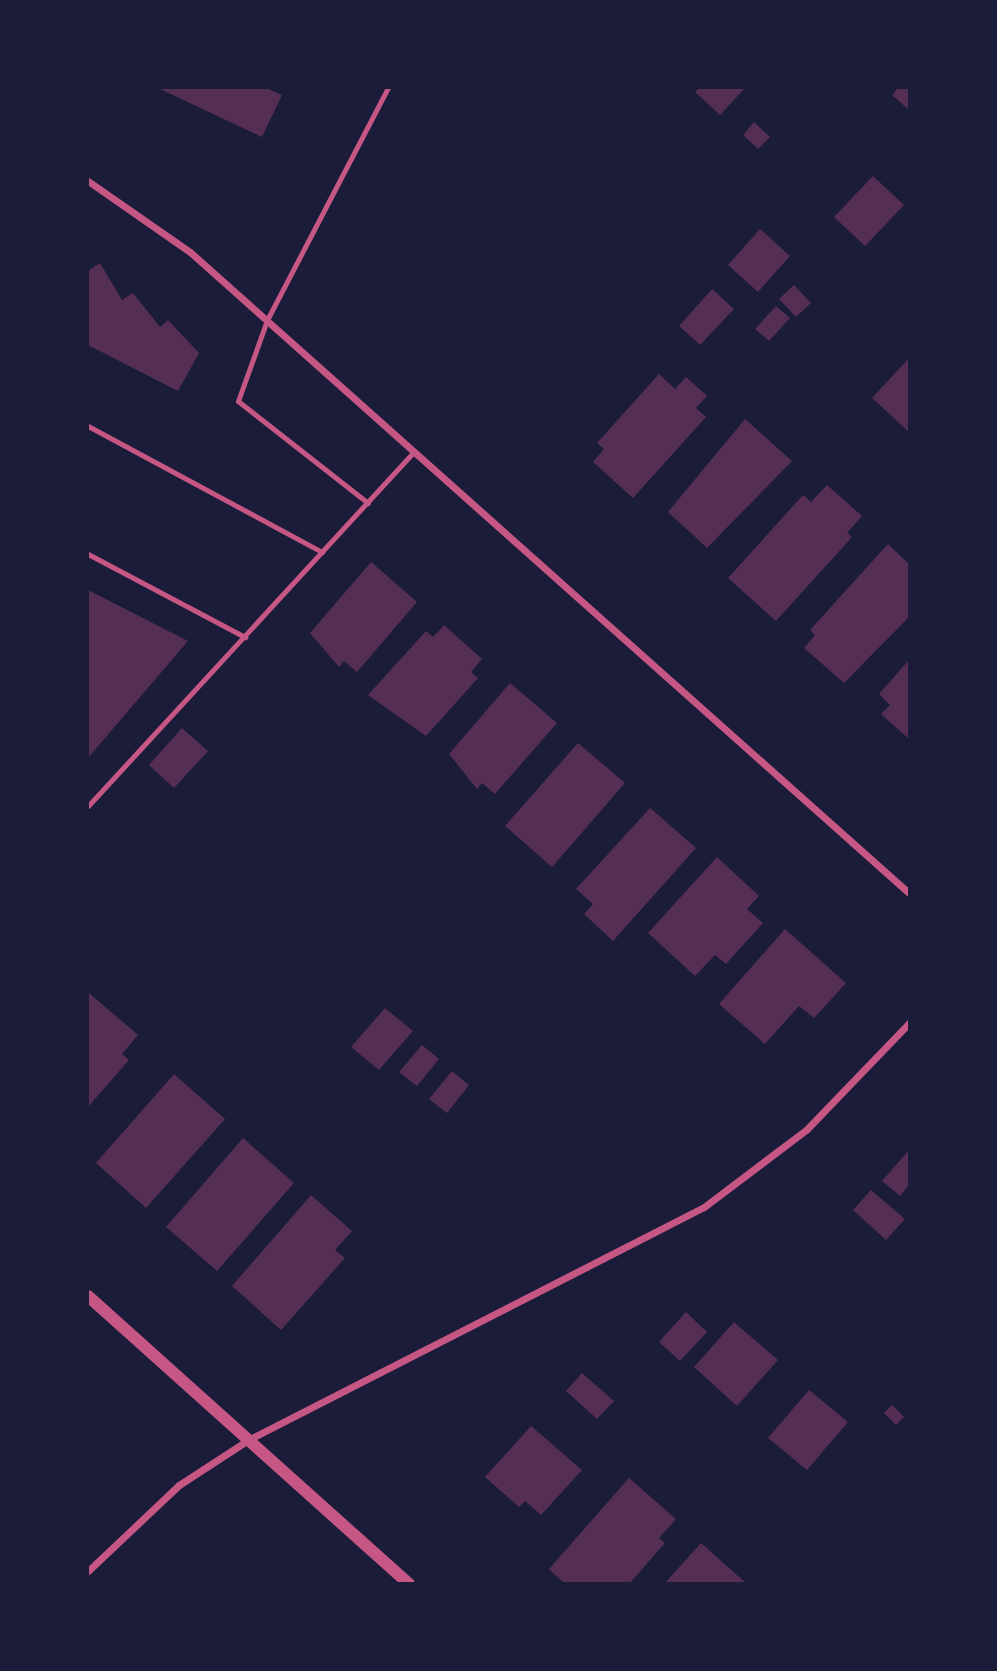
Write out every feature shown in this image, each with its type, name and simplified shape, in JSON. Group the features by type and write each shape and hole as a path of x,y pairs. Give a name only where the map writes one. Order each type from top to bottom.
{"street":[{"path":"88,181 190,252 909,893"},
{"path":"88,1571 179,1485 248,1440 704,1207 807,1129 909,1023"},
{"path":"88,1296 409,1584"}],"lane":[{"path":"368,503 238,401 267,320 388,88"},
{"path":"88,426 322,552"},
{"path":"88,806 414,452"},
{"path":"88,554 245,637"}],"building":[{"path":"158,88 266,88 282,95 262,137"},
{"path":"699,88 745,88 720,115 695,92"},
{"path":"898,88 909,88 909,110 892,95"},
{"path":"754,122 770,137 758,149 743,135"},
{"path":"873,176 904,205 865,246 834,217"},
{"path":"760,229 790,256 758,292 728,265"},
{"path":"100,263 122,300 133,293 160,327 168,320 199,353 178,391 88,345 88,271"},
{"path":"794,285 811,303 796,317 779,299"},
{"path":"712,289 734,309 700,345 679,326"},
{"path":"776,306 790,318 769,341 755,329"},
{"path":"909,358 909,432 872,398"},
{"path":"659,374 675,389 686,377 707,396 696,408 706,417 633,498 593,462 604,449 597,443"},
{"path":"745,419 792,461 707,548 668,512"},
{"path":"827,485 862,516 847,533 852,537 776,621 728,578 803,495 811,502"},
{"path":"888,544 909,564 909,617 844,683 804,648 815,635 810,630"},
{"path":"371,562 417,602 357,672 344,661 339,667 310,633"},
{"path":"88,590 188,641 88,758"},
{"path":"444,625 482,659 471,672 478,678 426,736 368,695 426,631 433,637"},
{"path":"909,660 909,739 881,714 890,705 879,694"},
{"path":"510,683 557,723 495,794 482,783 477,789 449,754"},
{"path":"182,728 208,751 174,788 149,765"},
{"path":"578,743 625,783 552,867 505,826"},
{"path":"650,808 696,848 613,941 584,914 593,904 576,889"},
{"path":"717,857 759,896 747,909 763,923 726,964 715,955 695,976 648,933"},
{"path":"785,929 846,983 814,1018 799,1006 765,1044 719,1004"},
{"path":"89,993 138,1035 122,1054 129,1060 88,1107"},
{"path":"385,1008 413,1031 379,1070 351,1047"},
{"path":"422,1045 439,1059 417,1086 399,1072"},
{"path":"452,1071 469,1085 447,1113 429,1099"},
{"path":"174,1074 225,1119 146,1208 96,1163"},
{"path":"243,1138 294,1183 217,1271 166,1227"},
{"path":"909,1150 909,1185 900,1196 882,1181"},
{"path":"871,1190 905,1219 886,1240 853,1210"},
{"path":"311,1195 352,1231 335,1250 345,1258 281,1330 232,1286"},
{"path":"686,1312 707,1332 680,1361 659,1342"},
{"path":"734,1322 778,1360 737,1406 694,1367"},
{"path":"582,1373 614,1401 597,1419 566,1391"},
{"path":"809,1390 848,1422 807,1470 768,1438"},
{"path":"892,1405 904,1417 896,1425 884,1413"},
{"path":"531,1426 582,1470 541,1515 525,1501 519,1507 485,1477"},
{"path":"629,1478 676,1519 659,1538 665,1543 629,1584 565,1584 549,1569"},
{"path":"701,1543 747,1584 664,1584"}]}
